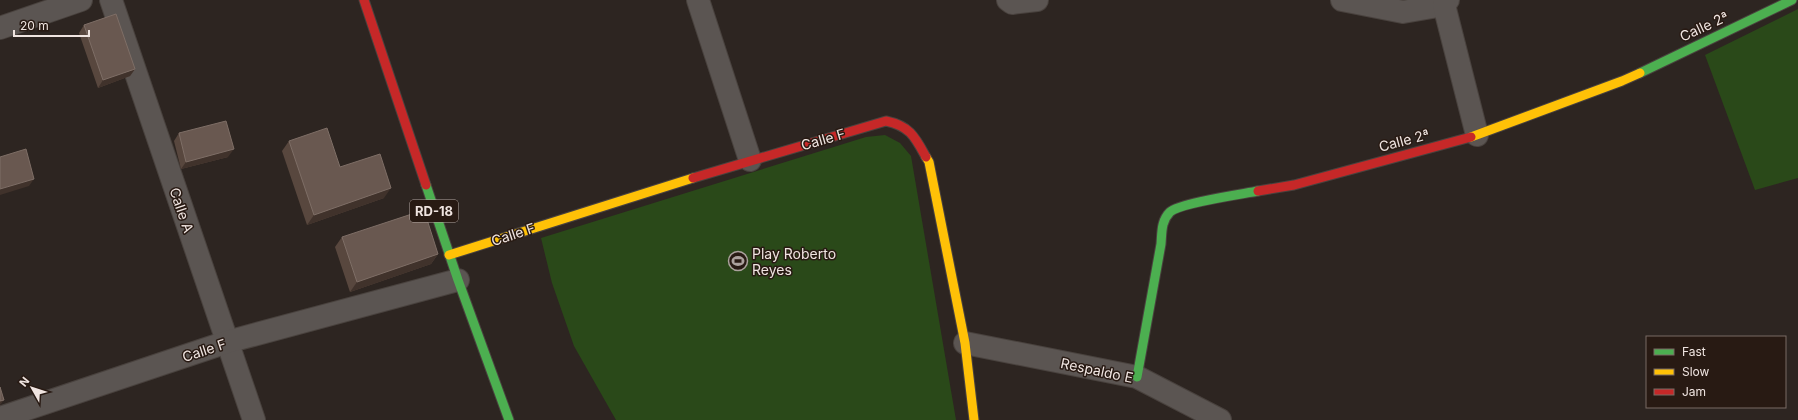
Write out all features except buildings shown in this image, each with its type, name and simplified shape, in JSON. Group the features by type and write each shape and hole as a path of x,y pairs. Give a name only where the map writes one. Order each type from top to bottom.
{"street":[{"path":"0,28 81,0"},
{"name":"Calle A","path":"111,0 254,420"},
{"name":"RD-18","path":"364,0 449,255 509,420"},
{"path":"698,0 750,160"},
{"path":"1008,0 1012,3 1037,0"},
{"path":"1342,0 1403,12 1446,2 1477,135"},
{"name":"Calle 2ª","path":"1137,377 1161,244 1162,225 1171,211 1195,203 1294,185 1477,135 1622,81 1792,0"},
{"name":"Calle F","path":"449,255 750,160 886,122 900,124 913,134 929,162 966,343 974,420"},
{"name":"Calle F","path":"3,413 227,342 458,280"},
{"name":"Respaldo E","path":"966,343 1137,377 1220,420"}],"green space":[{"path":"1798,9 1798,178 1755,190 1705,55"},
{"name":"Play Roberto Reyes","path":"885,135 900,143 911,156 956,420 616,420 574,346 552,283 541,238 866,137"}],"traffic: fast":[{"path":"1640,73 1792,0"},
{"path":"426,185 458,280 509,420"},
{"path":"1137,377 1161,244 1162,227 1167,215 1185,205 1258,191"}],"traffic: slow":[{"path":"1471,137 1640,73"},
{"path":"926,157 929,162 965,343 974,420"},
{"path":"449,255 693,178"}],"traffic: jam":[{"path":"364,0 426,185"},
{"path":"693,178 886,121 901,126 911,133 926,157"},
{"path":"1258,191 1294,185 1471,137"}],"place":[{"name":"Play Roberto Reyes","path":"738,261"}]}
